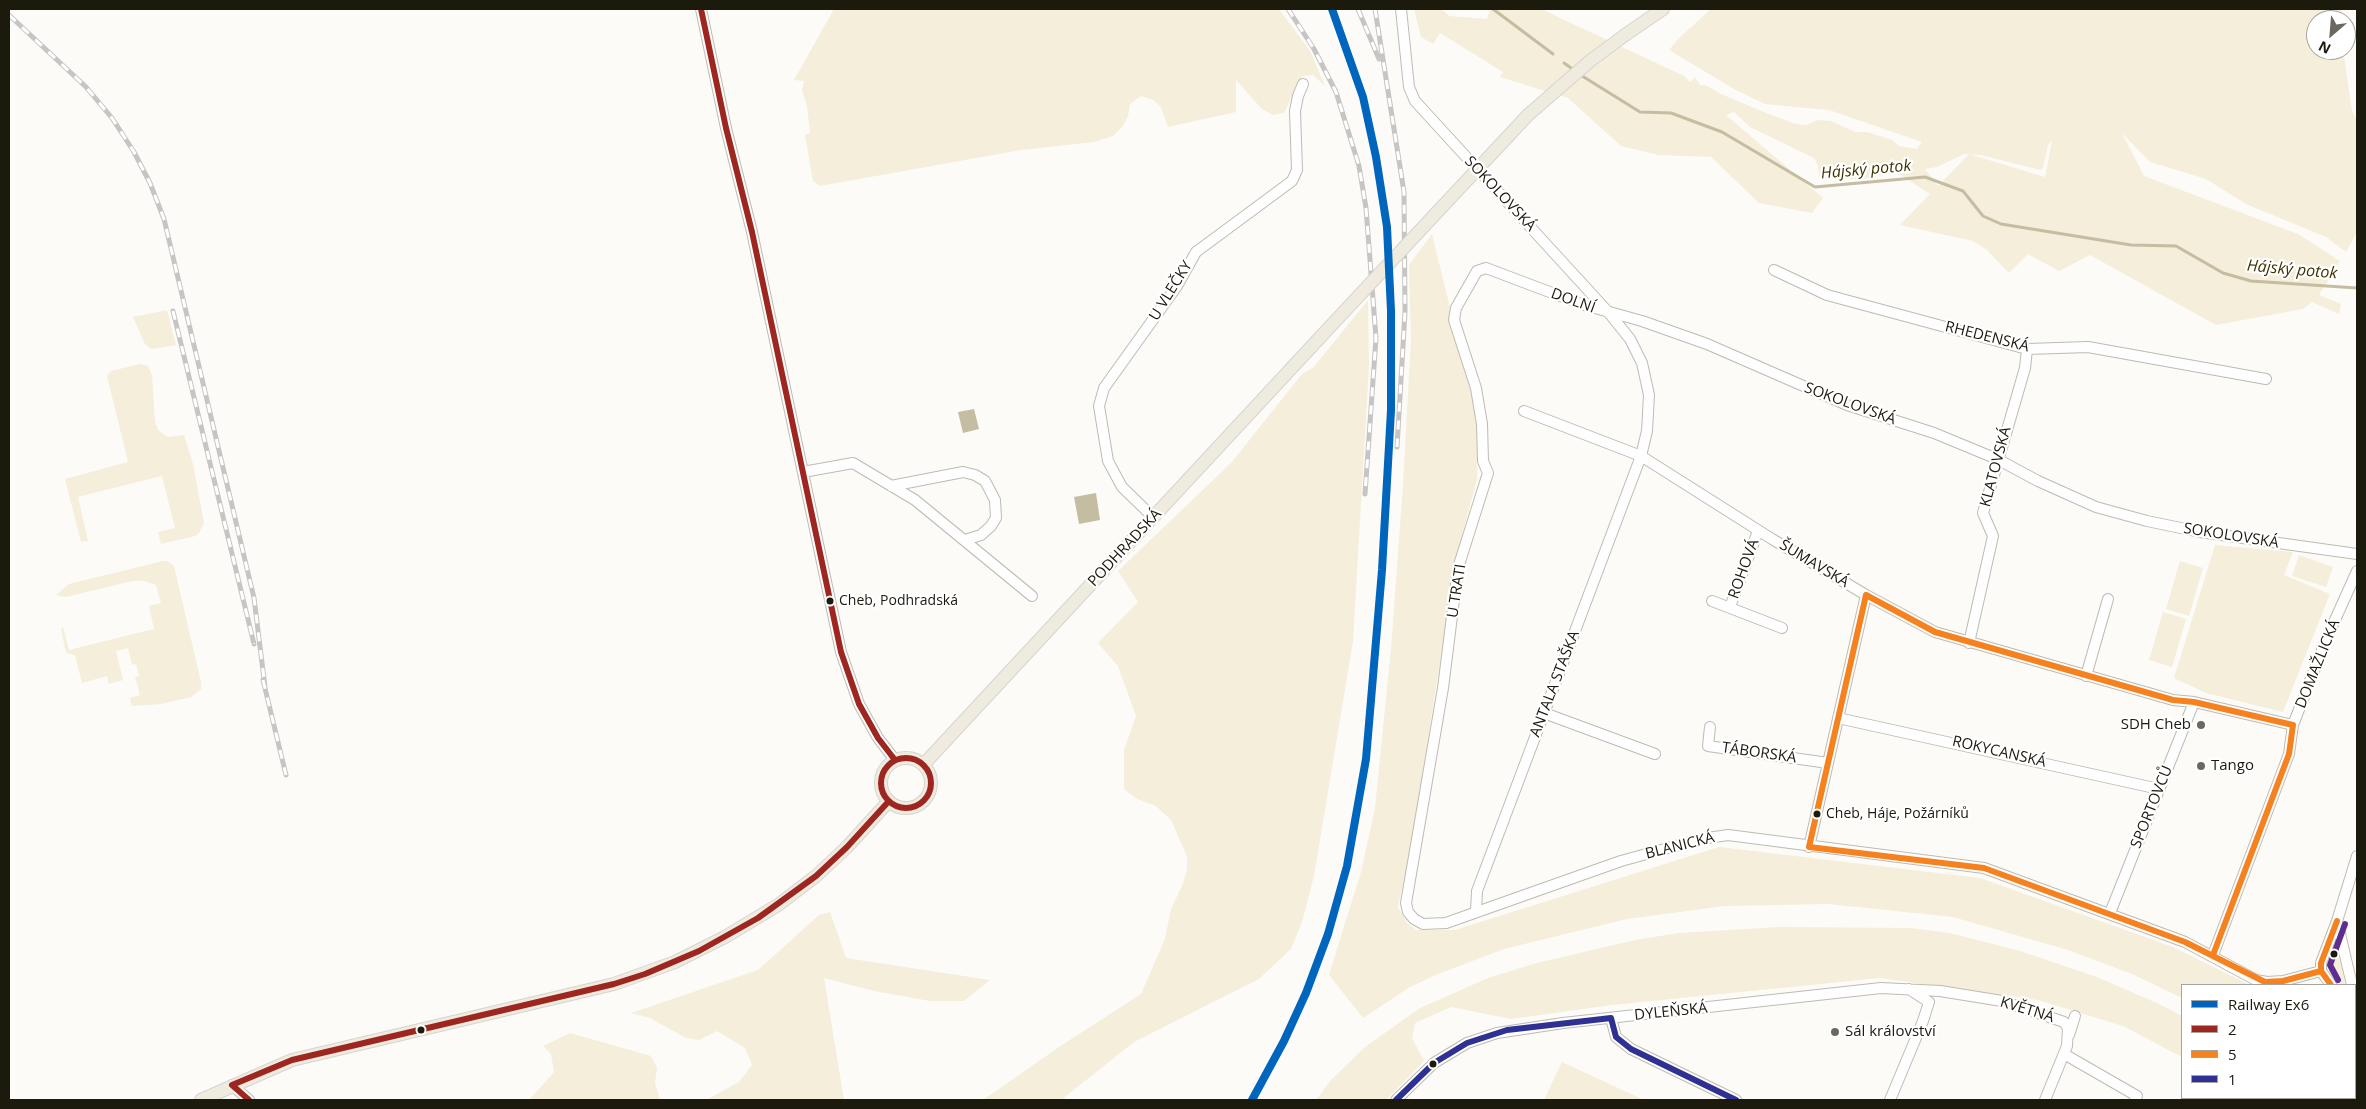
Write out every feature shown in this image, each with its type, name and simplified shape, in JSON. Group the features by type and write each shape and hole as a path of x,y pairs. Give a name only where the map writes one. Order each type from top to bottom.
{"main road":[{"name":"PODHRADSKÁ","path":"924,764 1528,115 1559,86 1625,35 1663,9"},
{"path":"910,758 924,764 930,772 932,782 930,792 924,801 909,808 898,807 889,801 883,792 882,776 886,767 895,760 910,758"},
{"path":"201,1100 292,1060 614,984 675,962 758,918 794,892 847,847 889,801"}],"street":[{"path":"701,9 726,128 752,232 846,669 866,717 895,760"},
{"name":"SOKOLOVSKÁ","path":"1401,9 1409,87 1415,101 1609,314 1642,321 1707,344 1847,405 1934,433 1997,459 2038,481 2096,507 2122,515 2200,532 2357,554"},
{"name":"U VLEČKY","path":"1153,517 1122,488 1113,474 1108,461 1099,406 1104,388 1177,286 1196,252 1292,181 1297,170 1295,110 1303,84"},
{"name":"DOLNÍ","path":"1477,271 1486,268 1609,314 1630,338 1647,378 1650,413 1641,456"},
{"name":"RHEDENSKÁ","path":"1774,270 1827,295 2027,349 2088,347 2266,379"},
{"name":"U TRATI","path":"1414,919 1408,912 1406,903 1444,688 1458,568 1488,473 1482,461 1482,424 1476,388 1454,320 1456,308 1477,271"},
{"name":"KLATOVSKÁ","path":"1969,642 1994,536 1983,513 1997,459 2025,368 2027,349"},
{"name":"ŠUMAVSKÁ","path":"1524,411 1641,456 1758,531 1866,595 1935,632 2173,700 2194,702 2293,725"},
{"name":"ANTALA STAŠKA","path":"1476,912 1477,891 1641,456"},
{"path":"804,472 853,462 915,500 1032,596"},
{"path":"891,486 963,472 975,475 985,481 995,500 996,518 991,526 981,535 964,540"},
{"name":"ROHOVÁ","path":"1730,607 1758,531"},
{"name":"DOMAŽLICKÁ","path":"2212,955 2289,754 2293,725 2326,640 2357,570"},
{"path":"1809,847 1866,595"},
{"path":"2086,676 2108,600"},
{"name":"ROHOVÁ","path":"1712,601 1782,628"},
{"name":"SPORTOVCŮ","path":"2110,912 2194,702"},
{"path":"1544,713 1655,754"},
{"name":"ROKYCANSKÁ","path":"1838,718 2159,789"},
{"name":"TÁBORSKÁ","path":"1710,728 1708,746 1828,763"},
{"name":"BLANICKÁ","path":"1414,919 1423,924 1434,925 1621,861 1713,836 1728,835 1809,847 1984,868 2110,912 2185,942 2256,980 2267,982 2283,981 2321,971"},
{"path":"2330,984 2321,971 2321,962 2337,921 2357,856"},
{"path":"2337,921 2352,984"},
{"name":"DYLEŇSKÁ","path":"1396,1100 1434,1063 1467,1043 1507,1030 1881,988 1908,988"},
{"path":"1908,988 1928,1002"},
{"name":"KVĚTNÁ","path":"1908,988 2002,1001 2058,1019 2068,1028 2069,1036 2064,1054 2045,1100"},
{"path":"1890,1100 1923,1021 1928,1002 1940,991"},
{"path":"2069,1036 2075,1016"},
{"path":"1611,1018 1616,1037 1631,1049 1736,1100"},
{"path":"2064,1054 2137,1096 2135,1100"},
{"path":"232,1085 249,1100"}],"shaded area":[{"path":"834,9 1279,9 1310,51 1325,86 1313,75 1302,76 1284,113 1273,115 1262,109 1236,80 1236,112 1168,127 1161,107 1153,100 1141,96 1130,104 1128,116 1123,126 1113,136 1094,142 1021,150 820,186 813,181 805,135 810,133 807,106 802,90 804,81 794,80"},
{"path":"1414,9 1442,9 1449,16 1487,19 1490,9 1541,9 1684,76 1690,82 1695,77 1700,85 1705,85 1721,94 1766,113 1796,124 1806,125 1818,120 1831,121 1855,132 1867,132 1892,140 1899,146 1917,149 1922,142 1829,110 1765,104 1736,90 1669,50 1679,38 1711,9 2341,9 2306,10 2306,60 2344,60 2352,111 2357,120 2357,232 2346,252 2326,237 2246,204 2206,179 2150,162 2122,133 2144,176 2298,234 2340,261 2319,295 2341,304 2339,314 2312,302 2303,309 2216,325 2090,255 2059,271 2028,254 2009,273 1987,250 1973,241 1900,225 1930,194 1896,172 1863,179 1822,179 1819,176 1818,166 1814,158 1750,127 1734,112 1726,115 1823,198 1812,213 1759,203 1711,157 1659,155 1621,146 1568,98 1500,77 1503,72 1440,33 1433,44 1421,37","holes":["2052,141 2045,177 1970,154 2040,170 2043,168 2048,145","1964,154 1969,154 1938,186 1925,169 1937,167"]},
{"path":"1432,234 1478,422 1477,479 1456,558 1412,842 1398,907 1407,923 1416,930 1455,930 1719,847 1980,878 2173,947 2248,984 2181,984 2181,998 2132,974 2068,950 1953,917 1828,904 1725,906 1627,919 1504,949 1438,974 1410,987 1363,1018 1329,975 1361,872 1375,808 1391,649 1403,485 1411,339 1409,265"},
{"path":"1368,300 1369,366 1353,641 1314,876 1302,922 1291,949 1259,979 1134,1042 1061,1100 983,1100 1059,1047 1141,994 1165,939 1171,909 1182,886 1187,869 1187,856 1171,820 1156,806 1137,799 1124,789 1124,750 1136,716 1118,666 1098,643 1138,602 1118,571 1231,463 1302,374 1313,368"},
{"path":"167,310 176,345 151,349 145,344 133,317"},
{"path":"140,364 148,366 152,375 155,422 158,430 168,437 184,435 193,464 204,523 199,533 195,536 161,544 158,532 175,528 162,476 78,497 88,541 81,542 65,479 128,462 107,376 111,371"},
{"path":"974,409 979,429 963,433 958,412"},
{"path":"1096,493 1100,520 1079,524 1074,497"},
{"path":"2215,545 2293,552 2284,575 2330,594 2283,712 2206,693 2174,678"},
{"path":"2299,555 2333,567 2326,587 2292,576"},
{"path":"167,561 174,566 201,682 201,689 191,697 161,704 132,706 130,698 140,695 135,677 139,676 136,664 132,665 128,648 116,651 123,680 109,684 107,676 82,683 75,655 66,653 61,629 63,627 69,650 154,629 149,606 161,603 156,585 144,581 132,581 66,597 56,595 69,584"},
{"path":"2180,561 2203,568 2189,616 2166,609"},
{"path":"2163,612 2186,619 2172,667 2149,660"},
{"path":"830,912 846,958 990,980 964,1001 930,1001 874,991 824,978 844,1100 706,1100 739,1082 752,1065 745,1048 717,1031 699,1040 686,1038 650,1018 631,1013 758,970 819,915"},
{"path":"1779,927 1911,928 1950,933 2020,951 2097,977 2181,1015 2181,1056 2123,1026 2038,1000 1880,978 1612,1005 1511,1019 1451,1007 1415,1023 1412,1038 1424,1061 1386,1100 1316,1100 1331,1080 1365,1047 1420,1008 1488,978 1537,963 1635,940 1679,933"},
{"path":"2332,952 2341,957 2345,984 2340,984 2329,972 2328,960"},
{"path":"570,1033 651,1056 657,1068 655,1083 660,1100 529,1100 554,1072 551,1054 543,1046"},
{"path":"1562,1062 1644,1100 1544,1100"}],"waterway":[{"name":"Hájský potok","path":"1493,9 1553,54"},
{"name":"Hájský potok","path":"1564,63 1574,70"},
{"name":"Hájský potok","path":"1579,74 1640,112 1671,113 1722,132 1815,187 1925,177 1963,191 1983,216 2001,224 2131,245 2176,246 2223,273 2251,281 2357,288"}],"railway":[{"path":"1288,9 1314,49 1336,92 1359,166 1366,208 1376,338 1365,494"},
{"path":"1358,9 1379,59"},
{"path":"1375,9 1404,192 1405,312 1397,447"},
{"path":"9,15 86,87 112,118 134,152 150,183 164,219 254,598 265,687"},
{"path":"173,311 254,644"},
{"path":"263,680 286,775"}],"rail line":[{"name":"Ex6","path":"1252,1100 1284,1041 1306,993 1328,934 1347,866 1366,759 1382,570 1391,410 1391,311 1387,227 1376,157 1363,97 1332,9"}],"transit line":[{"name":"2","path":"701,9 726,128 752,232 841,652 859,704 878,738 895,760"},
{"name":"5","path":"2213,955 2289,754 2293,725 2194,702 2173,700 1935,632 1866,595 1809,847 1984,868 2185,942 2265,982 2283,981 2321,971"},
{"name":"2","path":"901,758 911,758 924,765 931,778 931,783 931,788 924,801 911,808 901,808 892,804 885,797 881,788 881,778 885,769 892,762 901,758"},
{"name":"2","path":"249,1100 232,1085 292,1060 614,984 645,974 699,951 758,918 816,876 847,847 889,801"},
{"name":"5","path":"2330,984 2321,971 2321,963 2337,921"},
{"path":"2338,980 2330,965 2345,924"},
{"name":"1","path":"1396,1100 1434,1063 1467,1043 1507,1030 1611,1018 1616,1037 1631,1049 1736,1100"}],"place":[{"name":"Cheb, Podhradská","path":"830,601"},
{"name":"SDH Cheb","path":"2201,725"},
{"name":"Tango","path":"2201,766"},
{"name":"Cheb, Háje, Požárníků","path":"1817,814"},
{"name":"Sál království","path":"1835,1032"}]}
